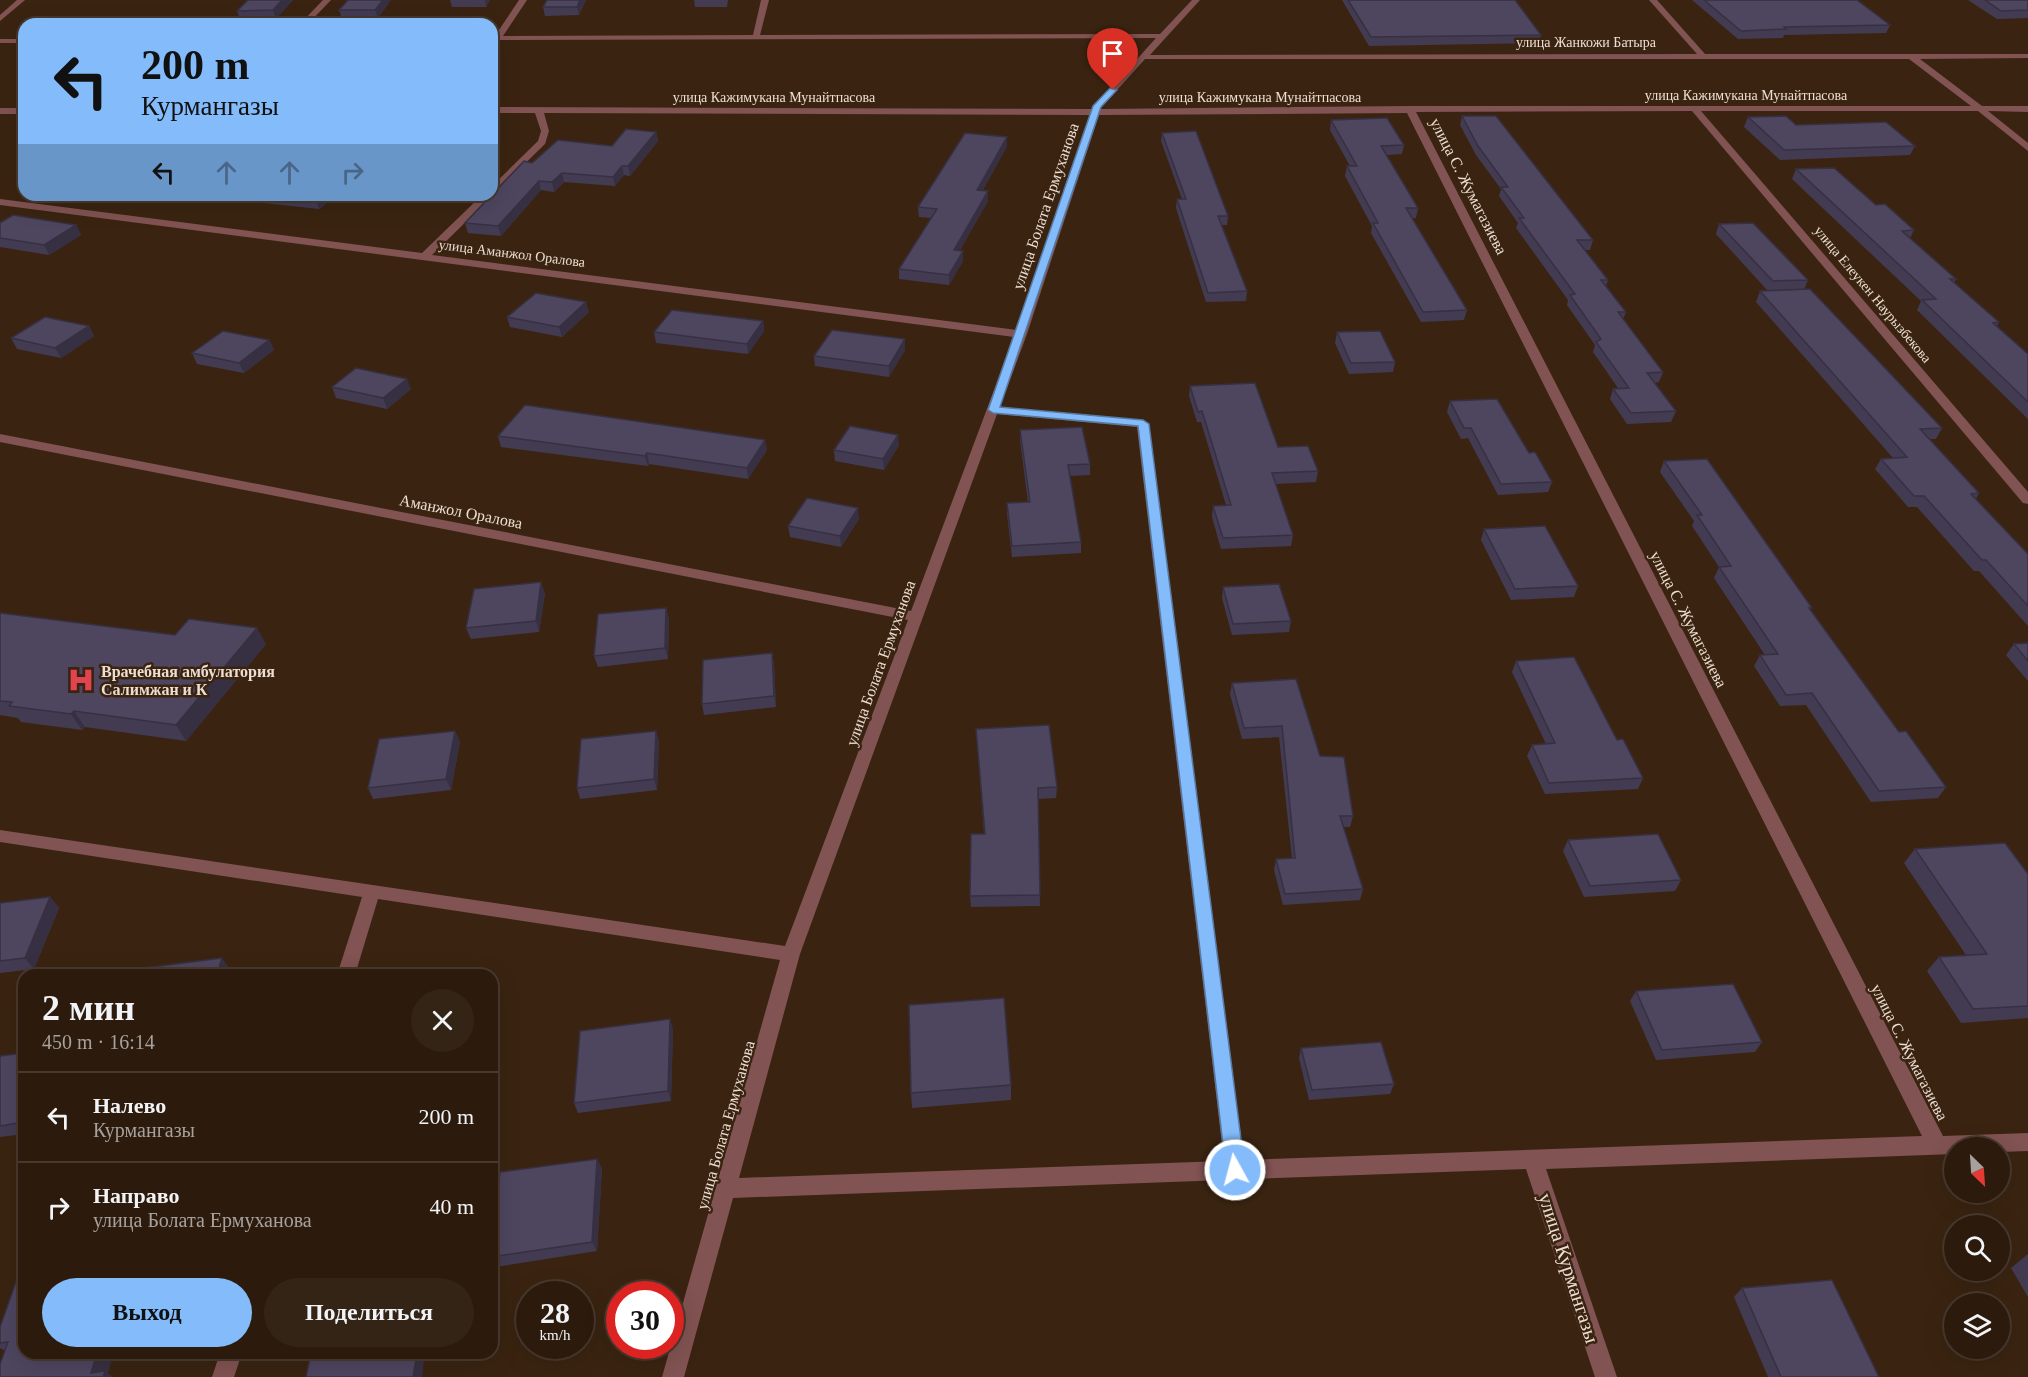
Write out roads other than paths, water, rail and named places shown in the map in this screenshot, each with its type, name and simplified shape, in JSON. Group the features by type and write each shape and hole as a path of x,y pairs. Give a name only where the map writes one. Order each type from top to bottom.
{"street":[{"path":"0,19 21,0"},
{"path":"310,18 327,0"},
{"path":"498,33 523,0"},
{"path":"756,37 765,0"},
{"name":"улица Болата Ермуханова","path":"673,1377 791,954 1021,334 1097,106 1196,0"},
{"path":"1653,0 1702,55"},
{"path":"498,38 1163,36"},
{"path":"0,41 18,40"},
{"path":"1911,56 2028,148"},
{"name":"улица Жанкожи Батыра","path":"1143,57 2028,56"},
{"name":"улица Кажимукана Мунайтпасова","path":"498,110 1095,112 1694,108 2028,109"},
{"name":"улица Елеукен Наурызбекова","path":"1694,108 2028,500"},
{"name":"улица С. Жумагазиева","path":"1410,109 1936,1145"},
{"path":"498,185 542,142 545,132 539,110"},
{"path":"0,111 18,111"},
{"path":"424,256 482,201"},
{"name":"улица Аманжол Оралова","path":"0,202 1021,334"},
{"path":"993,410 1143,424 1235,1170"},
{"name":"Аманжол Оралова","path":"0,438 916,617"},
{"path":"0,836 791,954"},
{"path":"348,969 372,891"},
{"path":"726,1188 2028,1142"},
{"name":"улица Курмангазы","path":"1533,1159 1606,1377"},
{"path":"223,1377 229,1359"}],"place":[{"name":"Врачебная амбулатория Салимжан и К","path":"81,680"}]}
